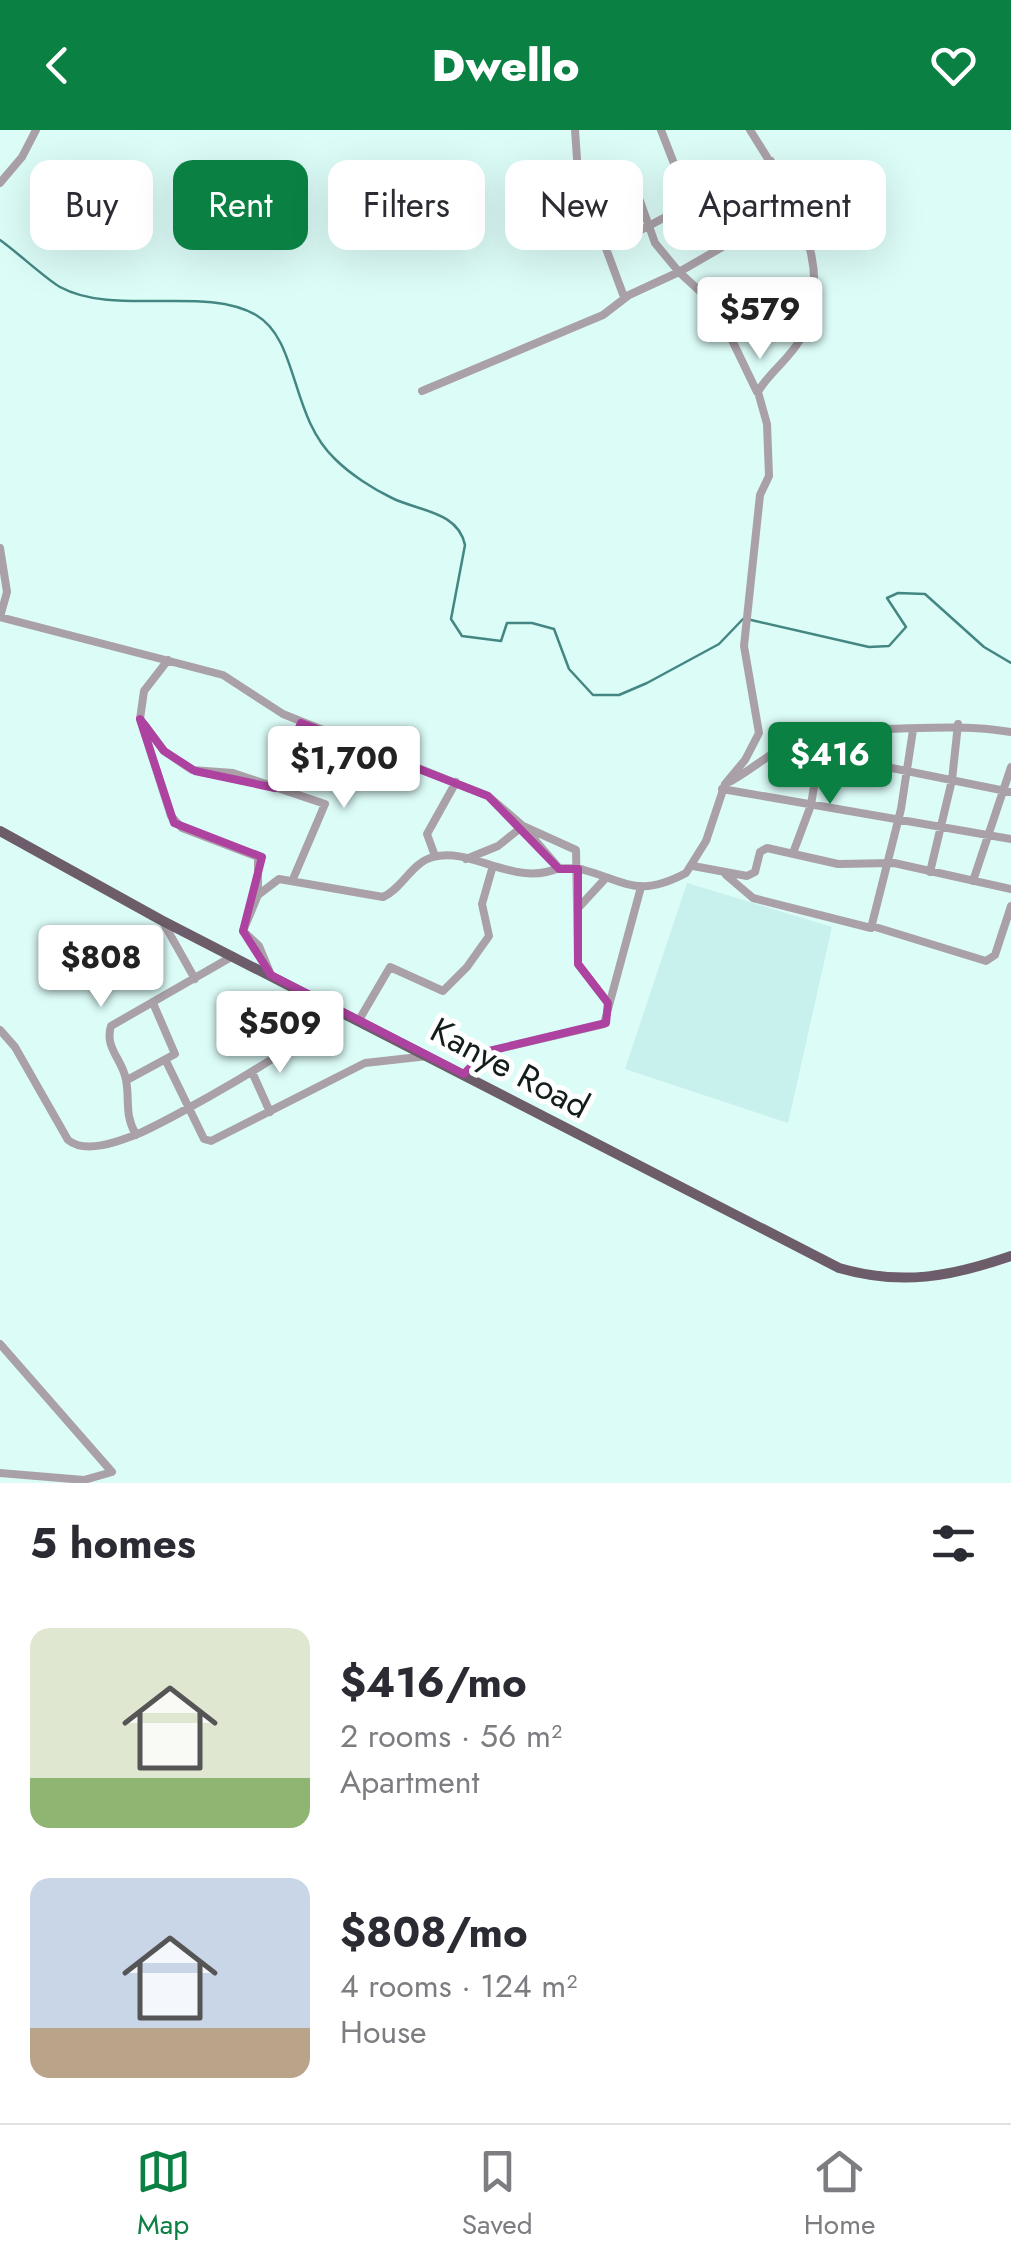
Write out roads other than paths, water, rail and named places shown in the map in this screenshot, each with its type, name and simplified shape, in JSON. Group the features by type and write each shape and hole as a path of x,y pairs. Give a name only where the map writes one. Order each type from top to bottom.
{"main road":[{"name":"Kanye Road","path":"0,831 162,920 839,1268 886,1279 927,1280 1011,1256"}],"street":[{"path":"0,183 22,157 36,130"},
{"path":"575,130 577,160"},
{"path":"661,130 673,160"},
{"path":"750,130 770,160"},
{"path":"258,895 279,879 292,878 383,897 420,864 435,856 529,874 578,869 604,880 640,886 678,877 693,866 712,829 724,786 746,760 759,726 744,646 762,484 769,476 767,424 758,392 715,305 660,253 643,213"},
{"path":"643,229 663,218"},
{"path":"607,250 624,297"},
{"path":"422,391 603,314 624,297 718,250"},
{"path":"758,392 797,345 812,312 809,250"},
{"path":"0,548 7,592 0,618 168,660 241,684 270,708 488,796 523,826 559,868"},
{"path":"168,660 144,692 140,719 174,823 258,857 258,895 243,931 259,946 271,975"},
{"path":"140,719 164,751 192,770 233,774 325,806 292,878"},
{"path":"275,788 302,722"},
{"path":"930,872 952,780 958,724"},
{"path":"858,754 880,730 958,724 1011,732"},
{"path":"872,926 884,862 898,819 913,730"},
{"path":"724,786 781,748 858,754 867,763 1008,792"},
{"path":"752,749 761,762"},
{"path":"793,853 811,806 820,750"},
{"path":"746,760 761,762"},
{"path":"973,881 1008,792 1011,767"},
{"path":"435,856 427,834 456,782"},
{"path":"724,786 811,806 942,824 1011,839"},
{"path":"466,859 498,846 523,826"},
{"path":"523,826 573,847 578,869 578,964 608,1004"},
{"path":"693,866 726,875 754,874 766,848 838,864 884,862 1011,889"},
{"path":"359,1020 390,966 442,991 463,973 490,932 482,904 492,869"},
{"path":"726,875 752,898 865,929 872,926 986,961 994,957 1011,906"},
{"path":"578,909 604,880"},
{"path":"464,1074 485,1052 602,1025 640,886"},
{"path":"162,920 195,979"},
{"path":"136,1134 126,1110 127,1080 109,1034 115,1022 234,955"},
{"path":"0,1030 75,1146 136,1134 252,1072 324,1021 322,1014 287,984"},
{"path":"127,1080 166,1062 176,1050 153,1003"},
{"path":"166,1062 204,1139 211,1141 366,1063 428,1056"},
{"path":"252,1072 270,1112"},
{"path":"0,1344 112,1472 84,1480 0,1472"}],"waterway":[{"path":"0,240 54,283 82,296 212,302 256,315 280,342 310,422 335,459 377,490 446,519 461,534 465,545 451,619 462,636 501,641 507,623 532,623 554,629 569,669 593,695 619,695 719,644 743,619"},
{"path":"751,620 869,647 889,646 906,627 887,598 898,593 925,594 984,647 1011,663"}]}
